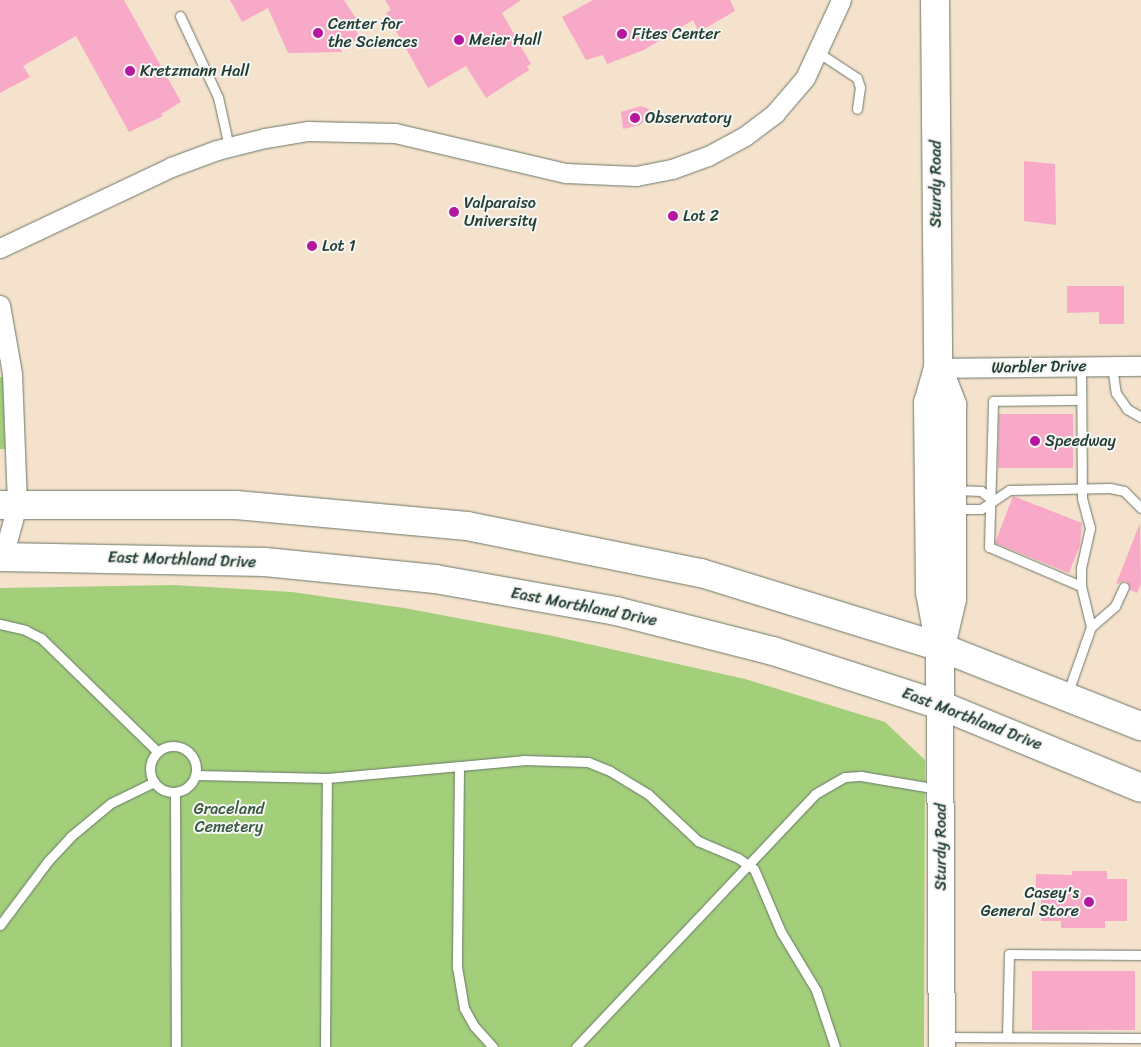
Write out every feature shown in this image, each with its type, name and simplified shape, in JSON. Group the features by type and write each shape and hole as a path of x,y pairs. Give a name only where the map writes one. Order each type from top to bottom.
{"main road":[{"name":"Sturdy Road","path":"935,0 938,368 928,403 930,592 940,647 940,705"},
{"name":"Sturdy Road","path":"938,368 952,405 952,599 940,647"},
{"path":"8,505 236,505 467,526 700,573 940,647 1067,695 1141,726"},
{"name":"East Morthland Drive","path":"1,554 265,562 435,578 625,613 773,651 940,705 1141,788"}],"street":[{"path":"0,248 130,184 229,147 308,132 395,133 474,149 566,173 636,176 681,166 745,136 775,113 805,78 819,53 842,0"},
{"path":"0,306 12,373 8,505 1,554"},
{"name":"Warbler Drive","path":"938,368 1141,366"},
{"name":"Sturdy Road","path":"940,705 942,1042"}],"lane":[{"path":"180,16 218,97 229,147"},
{"path":"819,53 857,78 860,86 857,109"},
{"path":"1081,366 1082,490 1090,528 1080,568 1080,586 1091,627"},
{"path":"1112,366 1116,393 1127,409 1141,417"},
{"path":"1080,586 989,547 992,500 993,401 1081,400"},
{"path":"952,500 981,509 1009,490 1124,491 1141,508"},
{"path":"952,500 981,491 992,500"},
{"path":"1067,695 1091,627 1115,606 1124,587"},
{"path":"0,624 25,630 41,638 158,752"},
{"path":"178,746 186,749 196,765 196,775 188,787 175,792 160,788 154,782 150,767 158,752 178,746"},
{"path":"196,775 326,778 523,760 588,762 627,779 698,841 748,864 754,870 781,932 816,990 835,1047"},
{"path":"459,767 457,967 464,1008 474,1026 493,1047"},
{"path":"576,1047 815,794 832,782 861,776 941,789"},
{"path":"325,1047 326,778"},
{"path":"0,925 48,861 70,837 111,803 154,782"},
{"path":"175,792 176,1047"},
{"path":"1007,1037 1008,954 1141,955"},
{"path":"942,1042 1007,1037 1141,1038"}],"green space":[{"path":"0,377 3,377 5,449 0,449"},
{"name":"Graceland Cemetery","path":"174,585 292,592 404,608 548,635 745,679 885,722 925,760 924,1047 0,1047 0,588"}],"building":[{"name":"Kretzmann Hall","path":"0,0 124,0 181,102 161,114 163,116 129,132 76,36 23,66 30,77 0,93"},
{"name":"Center for the Sciences","path":"230,0 344,0 358,22 353,25 362,41 338,41 342,52 288,53 268,8 242,22"},
{"name":"Meier Hall","path":"385,0 521,0 502,13 531,64 527,66 529,70 486,98 466,66 428,88 386,13 391,10"},
{"name":"Fites Center","path":"593,0 730,0 735,11 699,32 693,20 644,50 607,64 603,55 586,60 562,17"},
{"name":"Observatory","path":"641,106 649,109 647,119 640,125 623,129 621,112"},
{"path":"1024,161 1055,164 1056,225 1024,221"},
{"path":"1067,286 1124,286 1124,324 1099,324 1099,312 1067,313"},
{"name":"Speedway","path":"999,414 1073,414 1073,468 998,468"},
{"path":"1013,496 1082,523 1080,545 1069,573 995,543"},
{"path":"1140,523 1141,584 1137,593 1130,590 1126,581 1116,584"},
{"path":"1072,871 1107,871 1107,879 1127,879 1127,921 1105,921 1105,928 1061,928 1061,921 1041,921 1041,893 1036,893 1036,874 1072,875"},
{"path":"1032,971 1135,971 1135,1030 1032,1030"}],"place":[{"name":"Center for the Sciences","path":"318,33"},
{"name":"Fites Center","path":"622,34"},
{"name":"Meier Hall","path":"459,40"},
{"name":"Kretzmann Hall","path":"130,71"},
{"name":"Observatory","path":"635,118"},
{"name":"Valparaiso University","path":"454,212"},
{"name":"Lot 2","path":"673,216"},
{"name":"Lot 1","path":"312,246"},
{"name":"Speedway","path":"1035,441"},
{"name":"Casey's General Store","path":"1089,902"}]}
